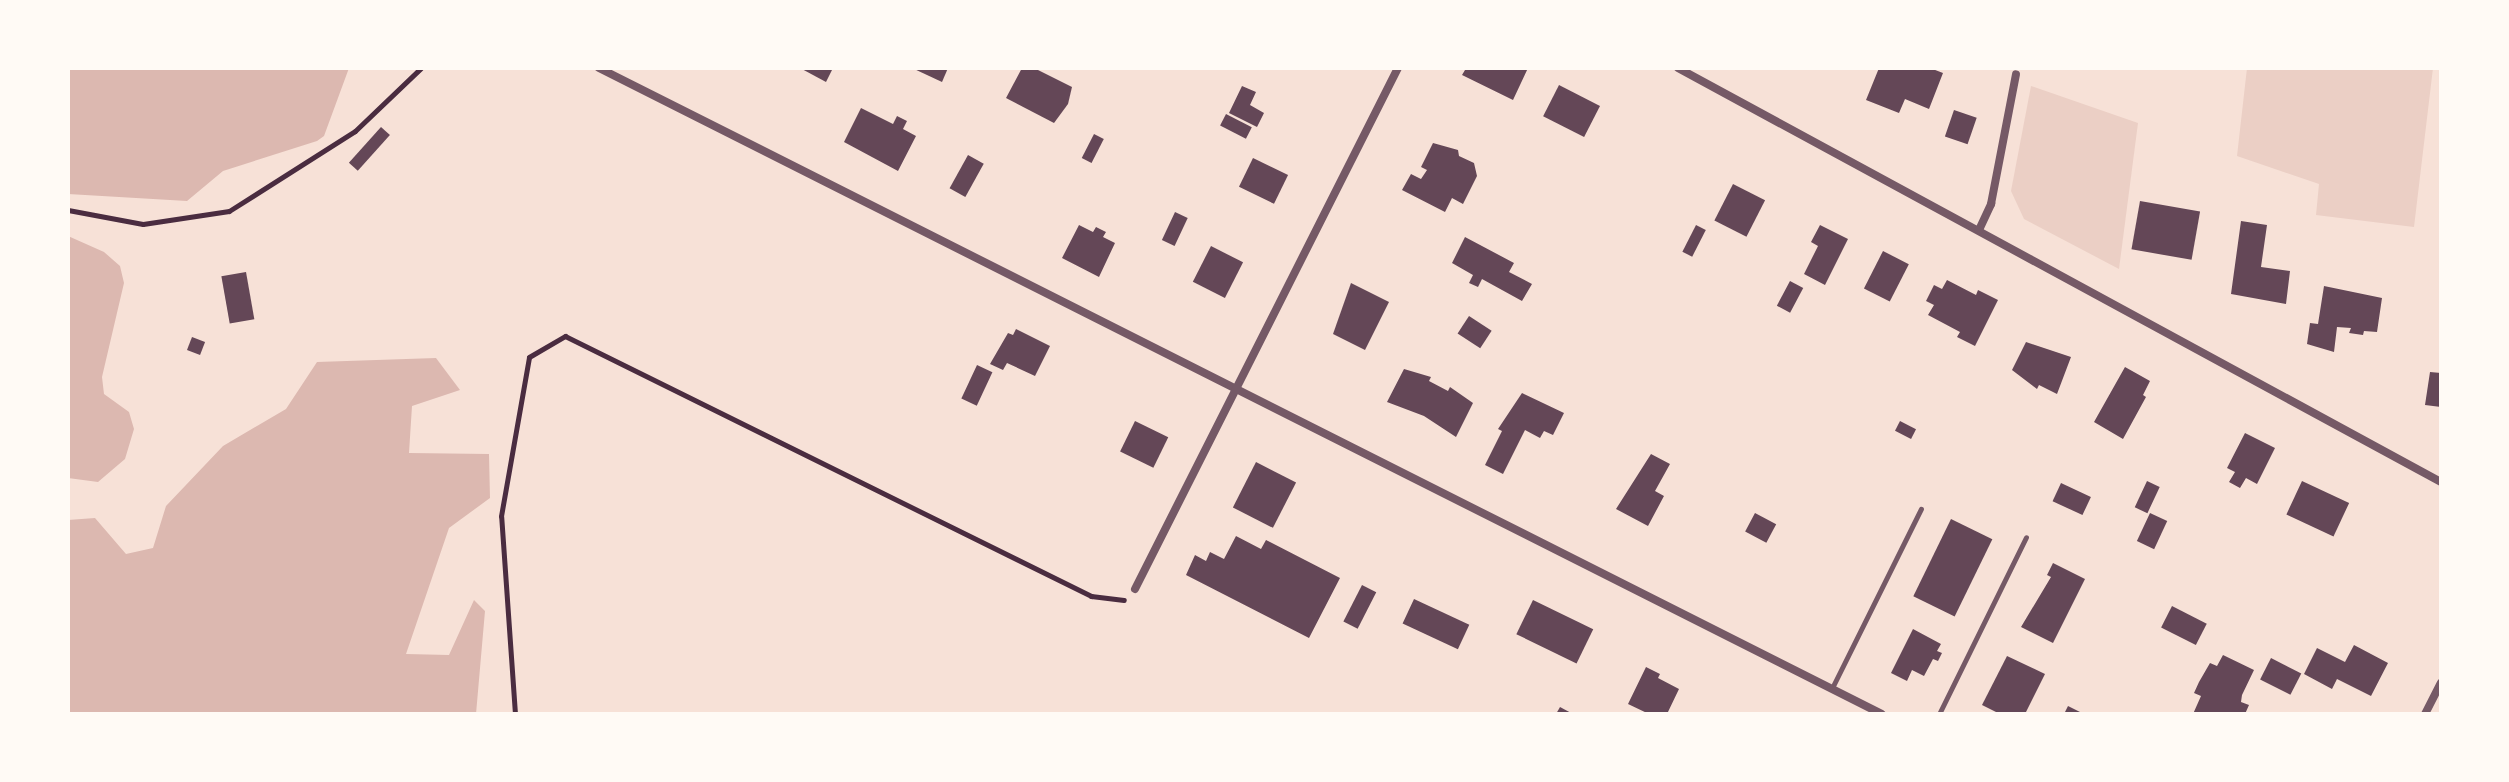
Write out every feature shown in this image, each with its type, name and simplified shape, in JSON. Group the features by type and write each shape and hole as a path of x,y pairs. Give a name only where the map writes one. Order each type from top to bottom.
{"street":[{"path":"599,68 1882,714"},
{"path":"1135,589 1398,68"},
{"path":"1678,68 2441,482"},
{"path":"1979,230 1991,204 2016,74"},
{"path":"2425,714 2441,683"}],"lane":[{"path":"1831,689 1921,509"},
{"path":"1939,714 2026,537"}],"path":[{"path":"68,210 143,224 229,211 355,131 421,68"},
{"path":"515,714 501,516 529,357 565,336 1091,596 1123,601 1135,589"}],"shaded area":[{"path":"68,68 349,68 324,136 317,141 223,171 187,201 68,194"},
{"path":"2247,68 2433,68 2414,227 2316,215 2319,184 2237,156"},
{"path":"2031,86 2138,123 2119,269 2024,219 2011,191"},
{"path":"68,236 104,252 120,266 124,283 102,377 104,394 129,412 134,429 125,459 98,482 68,478"},
{"path":"436,358 460,390 412,406 409,453 489,454 490,498 449,528 406,654 449,655 474,600 485,611 476,714 68,714 68,520 95,518 126,554 153,548 166,506 223,446 286,409 317,362"}],"building":[{"path":"800,68 833,68 826,82"},
{"path":"912,68 948,68 942,82"},
{"path":"1022,68 1034,68 1072,87 1068,104 1054,123 1006,98"},
{"path":"1460,68 1528,68 1513,100 1462,75 1465,70"},
{"path":"1879,68 1930,68 1943,73 1929,109 1905,99 1899,113 1866,100"},
{"path":"1559,85 1600,106 1584,137 1543,116"},
{"path":"1242,86 1256,92 1250,105 1264,113 1257,127 1229,113"},
{"path":"861,108 893,124 897,116 907,121 903,129 916,136 898,171 844,142"},
{"path":"1954,110 1977,118 1968,144 1945,136"},
{"path":"1226,114 1252,127 1246,139 1220,126"},
{"path":"381,127 390,135 358,171 349,163"},
{"path":"1094,134 1104,139 1092,163 1082,158"},
{"path":"1433,143 1458,150 1459,156 1474,163 1477,176 1463,204 1452,198 1445,212 1402,190 1411,174 1421,179 1427,170 1421,167"},
{"path":"968,155 984,164 965,197 950,188"},
{"path":"1253,158 1288,175 1274,204 1239,187"},
{"path":"1733,184 1765,200 1746,237 1714,221"},
{"path":"2140,201 2200,212 2192,260 2131,249"},
{"path":"1175,212 1188,218 1175,246 1162,240"},
{"path":"2241,221 2267,225 2261,267 2290,271 2286,304 2231,294"},
{"path":"1079,225 1093,232 1096,227 1106,232 1103,237 1115,243 1099,277 1062,258"},
{"path":"1696,225 1706,230 1692,257 1682,252"},
{"path":"1820,225 1848,239 1825,285 1804,274 1818,246 1811,242"},
{"path":"1465,237 1514,263 1509,272 1532,284 1522,301 1482,279 1478,287 1469,283 1473,275 1452,263"},
{"path":"1211,246 1243,262 1225,298 1193,282"},
{"path":"1883,251 1909,264 1890,302 1864,288"},
{"path":"246,272 254,319 230,324 221,276"},
{"path":"1947,280 1976,295 1978,290 1998,300 1975,346 1957,337 1960,332 1928,315 1934,305 1926,301 1934,285 1942,289"},
{"path":"1790,281 1803,288 1790,313 1777,306"},
{"path":"1351,283 1389,302 1365,350 1333,334"},
{"path":"2324,286 2382,298 2377,332 2364,331 2363,335 2349,333 2351,328 2337,327 2334,352 2307,344 2310,323 2318,324"},
{"path":"1469,316 1492,331 1480,348 1458,334"},
{"path":"1016,329 1050,346 1035,376 1007,363 1003,370 990,364 1008,333 1013,335"},
{"path":"192,337 205,342 200,355 187,350"},
{"path":"2026,342 2071,357 2057,394 2039,385 2037,389 2012,370"},
{"path":"977,365 992,372 977,406 961,399"},
{"path":"2125,367 2150,381 2143,395 2146,397 2123,439 2094,422"},
{"path":"1404,369 1431,377 1429,381 1448,391 1450,387 1473,403 1456,437 1424,416 1387,402"},
{"path":"2430,372 2441,373 2441,407 2425,405"},
{"path":"1522,393 1564,413 1553,435 1544,431 1540,438 1525,430 1503,474 1485,465 1502,431 1498,429"},
{"path":"1135,421 1168,437 1153,468 1120,452"},
{"path":"1900,421 1916,429 1911,439 1895,431"},
{"path":"2245,433 2275,448 2257,484 2246,478 2240,488 2229,482 2235,472 2227,468"},
{"path":"1651,454 1670,464 1655,491 1664,496 1648,526 1616,509"},
{"path":"1256,462 1296,482 1273,528 1233,507"},
{"path":"2147,481 2160,487 2147,513 2135,507"},
{"path":"2302,481 2349,503 2333,537 2286,515"},
{"path":"2061,483 2091,497 2082,515 2053,501"},
{"path":"1755,513 1776,524 1766,543 1745,532"},
{"path":"2150,513 2167,521 2154,549 2137,541"},
{"path":"1951,519 1992,539 1955,616 1913,596"},
{"path":"1236,536 1261,549 1266,540 1340,578 1309,638 1186,575 1195,555 1206,561 1210,552 1224,559"},
{"path":"2053,563 2085,579 2053,643 2021,627 2051,577 2047,575"},
{"path":"1362,585 1376,592 1358,629 1343,622"},
{"path":"1414,599 1469,625 1458,649 1403,623"},
{"path":"1533,600 1593,629 1577,664 1516,634"},
{"path":"2172,606 2207,624 2196,645 2161,627"},
{"path":"1913,629 1941,644 1937,651 1942,653 1938,661 1933,659 1924,676 1912,670 1907,681 1891,673"},
{"path":"2354,645 2388,663 2371,696 2337,679 2332,689 2304,674 2317,648 2345,662"},
{"path":"2223,655 2254,670 2242,695 2241,702 2249,705 2245,714 2193,714 2201,696 2194,693 2199,682 2210,663 2217,666"},
{"path":"2007,656 2045,674 2025,714 2000,714 1982,705"},
{"path":"2271,658 2301,673 2290,695 2260,679"},
{"path":"1646,667 1660,674 1658,678 1679,689 1667,714 1649,714 1628,704"},
{"path":"2068,706 2084,714 2064,714"},
{"path":"1560,707 1573,714 1556,714"}]}
